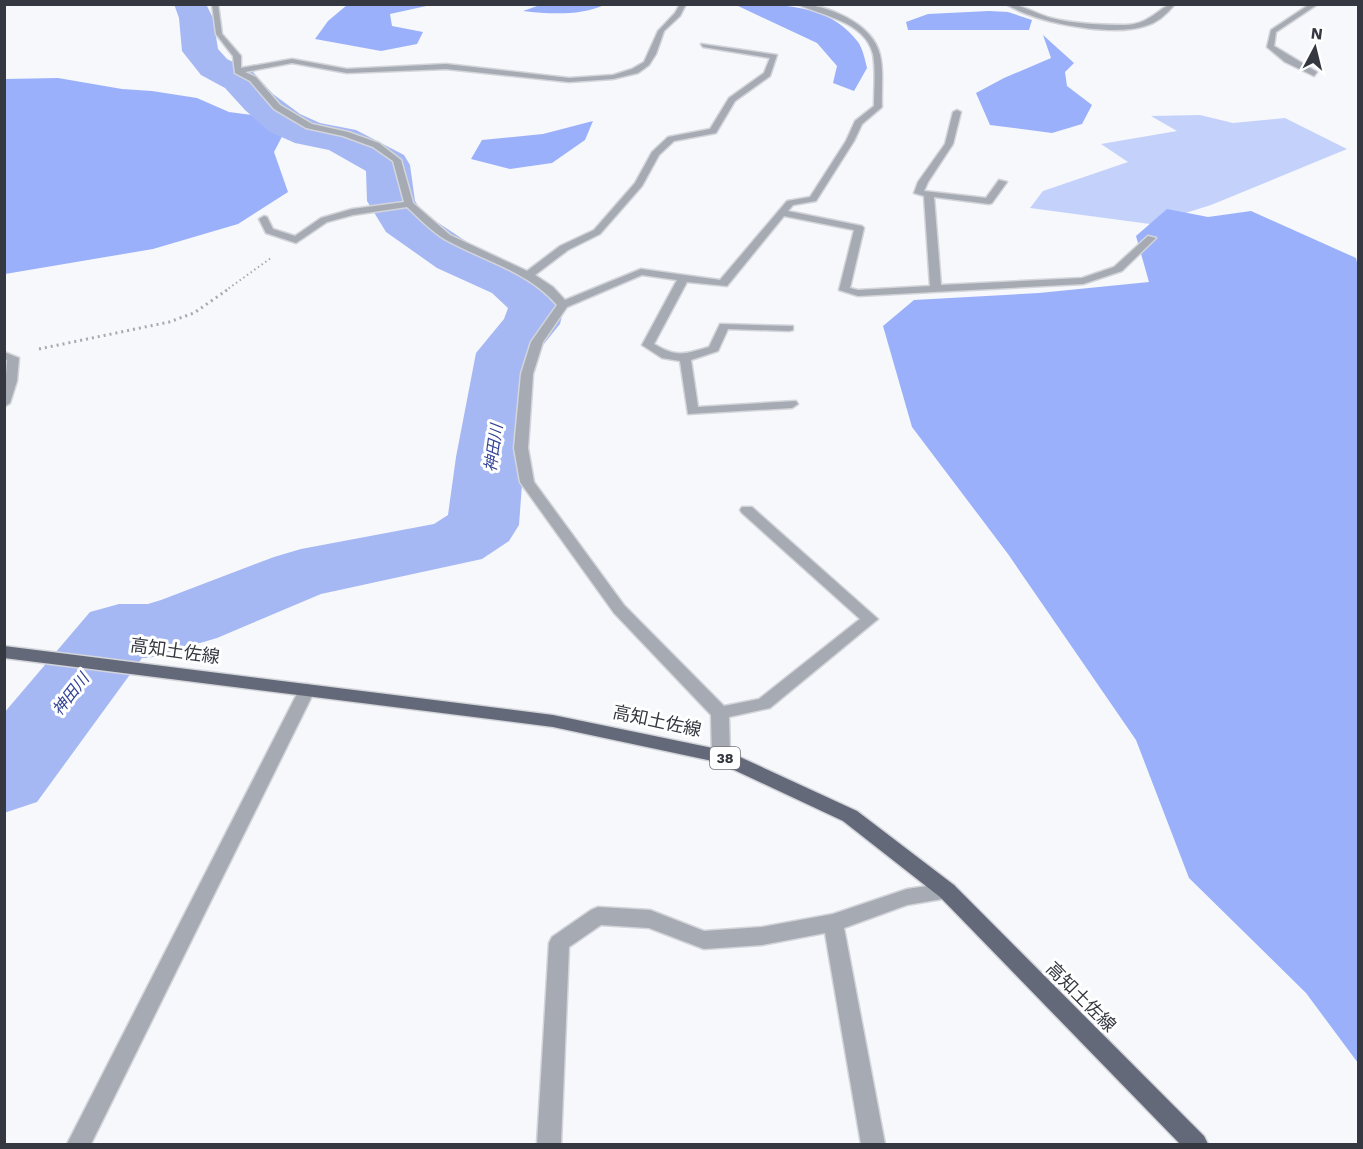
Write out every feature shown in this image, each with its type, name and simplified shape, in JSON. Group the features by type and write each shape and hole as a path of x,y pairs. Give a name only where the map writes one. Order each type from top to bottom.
{"main road":[{"name":"高知土佐線","path":"4,652 554,721 721,756 850,816 946,891 1196,1144"}],"street":[{"path":"215,4 219,34 237,56 238,71"},
{"path":"238,71 291,61 355,72 424,66 460,67 566,81 603,80 637,70 651,60 661,30 679,16 683,4"},
{"path":"721,756 720,713 619,609 527,482 521,448 527,374 537,342 563,305 641,272 723,284 790,203 813,199 850,141 858,123 878,107 876,51 868,38 852,24 800,4"},
{"path":"1009,4 1025,13 1054,22 1079,26 1127,27 1146,24 1172,4"},
{"path":"1314,74 1270,47 1273,31 1315,4"},
{"path":"528,275 564,248 597,232 639,184 655,154 671,139 713,131 732,100 766,74 774,57 703,45"},
{"path":"238,71 253,79 277,107 309,126 345,134 376,145 398,160 410,204 447,237 528,275 549,288 563,305"},
{"path":"957,112 949,144 923,182 919,193 989,201 1002,182"},
{"path":"928,195 936,290"},
{"path":"264,219 270,231 296,240 324,220 352,212 410,204"},
{"path":"782,213 859,228 844,290 858,293 1083,281 1118,269 1151,238"},
{"path":"683,279 648,345 666,356 685,358 714,349 724,326 789,328"},
{"path":"4,403 12,381 9,357"},
{"path":"685,358 692,411 792,404"},
{"path":"720,713 764,704 870,619 747,510"},
{"path":"79,1144 307,690"},
{"path":"549,1144 559,943 598,916 650,920 704,940 762,936 832,923 907,897 946,891"},
{"path":"832,923 873,1144"}],"path":[{"path":"9,357 169,322 194,313 296,240"}],"shaded area":[{"path":"347,5 431,5 390,14 392,26 423,32 417,44 381,51 315,39 328,21"},
{"path":"540,5 604,5 575,13 523,11"},
{"path":"736,5 802,8 833,20 846,29 860,45 867,68 854,91 833,83 837,66 817,43"},
{"path":"1008,12 1032,20 1029,30 908,30 906,22 928,14"},
{"path":"1043,35 1074,63 1065,72 1067,86 1092,105 1082,124 1052,133 990,125 976,93 1051,58"},
{"path":"58,78 197,98 229,112 252,115 287,127 274,152 288,192 238,224 153,249 5,274 5,79"},
{"path":"1200,115 1233,123 1285,118 1347,149 1211,205 1150,224 1030,208 1043,191 1128,162 1101,144 1177,131 1151,116"},
{"path":"593,121 585,140 552,163 510,169 471,159 482,140 543,134"},
{"path":"1167,209 1208,217 1251,211 1356,258 1358,267 1358,1063 1306,993 1189,878 1136,740 1008,554 912,427 883,326 914,300 1039,293 1149,282 1136,236"}],"waterway":[{"name":"神田川","path":"4,777 119,631 149,631 189,619 301,574 456,543 483,525 490,457 506,353 531,324 537,304 511,282 455,257 403,222 391,201 388,165 341,139 310,134 285,123 259,102 239,80 214,67 200,51 196,18 190,4"}]}
